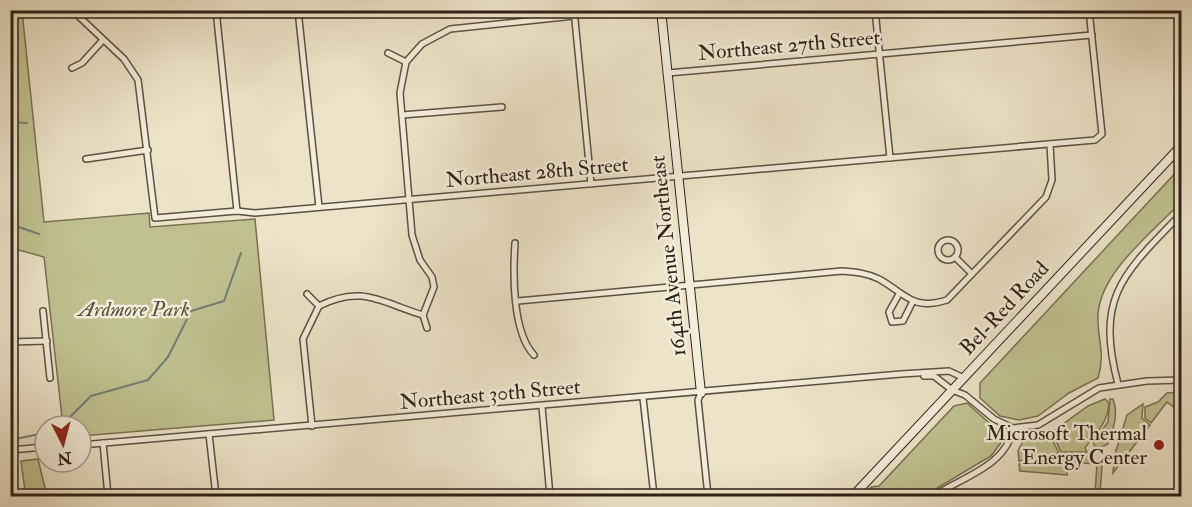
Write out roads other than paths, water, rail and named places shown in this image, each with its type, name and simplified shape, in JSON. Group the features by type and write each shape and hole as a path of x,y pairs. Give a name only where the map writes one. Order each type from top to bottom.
{"main road":[{"name":"164th Avenue Northeast","path":"661,10 701,393"},
{"name":"Bel-Red Road","path":"853,496 1182,144"}],"street":[{"path":"72,10 124,59 138,80 148,150 86,159"},
{"path":"216,10 237,211"},
{"path":"298,10 319,207"},
{"path":"875,10 890,158"},
{"path":"1089,10 1092,35"},
{"path":"427,328 423,315 434,287 416,250 408,198 401,79 406,62 422,44 450,29 574,13 591,184"},
{"name":"Northeast 28th Street","path":"148,150 155,218 237,211 255,213 1050,144 1099,138 1102,134 1092,35"},
{"name":"Northeast 27th Street","path":"668,73 1092,35"},
{"path":"72,68 82,63 103,40"},
{"path":"388,53 406,62"},
{"path":"402,115 502,107"},
{"path":"518,301 842,271 868,274 913,301 932,304 947,300 1046,197 1052,180 1050,144"},
{"path":"1118,384 1108,341 1108,327 1115,296 1129,269 1182,213"},
{"path":"515,243 513,269 520,332 525,345 534,355"},
{"path":"955,257 972,274"},
{"path":"307,294 319,306"},
{"path":"312,426 303,339 319,306 346,295 359,294 423,315"},
{"path":"899,294 888,312 892,322 903,321 913,301"},
{"path":"43,311 50,378"},
{"path":"10,342 46,341"},
{"name":"Northeast 30th Street","path":"93,444 542,407 901,374 949,371 964,378"},
{"name":"Northeast 30th Street","path":"901,374 934,376 952,390 965,395 994,419 1013,428"},
{"path":"934,496 996,459 1011,437 1013,428 1038,425 1090,391 1118,384 1182,380"},
{"name":"164th Avenue Northeast","path":"701,393 698,400 708,496"},
{"path":"643,398 654,496"},
{"path":"542,407 550,496"},
{"path":"209,434 216,496"},
{"path":"103,443 108,496"},
{"path":"10,450 33,448"}],"waterway":[{"path":"10,122 27,123"},
{"path":"10,224 39,234"},
{"path":"73,414 91,396 148,380 168,357 191,311 224,301 241,253"},
{"path":"10,440 33,435"}],"place":[{"name":"Microsoft Thermal Energy Center","path":"1159,445"}],"park label":[{"name":"Ardmore Park","path":"134,309"}]}
